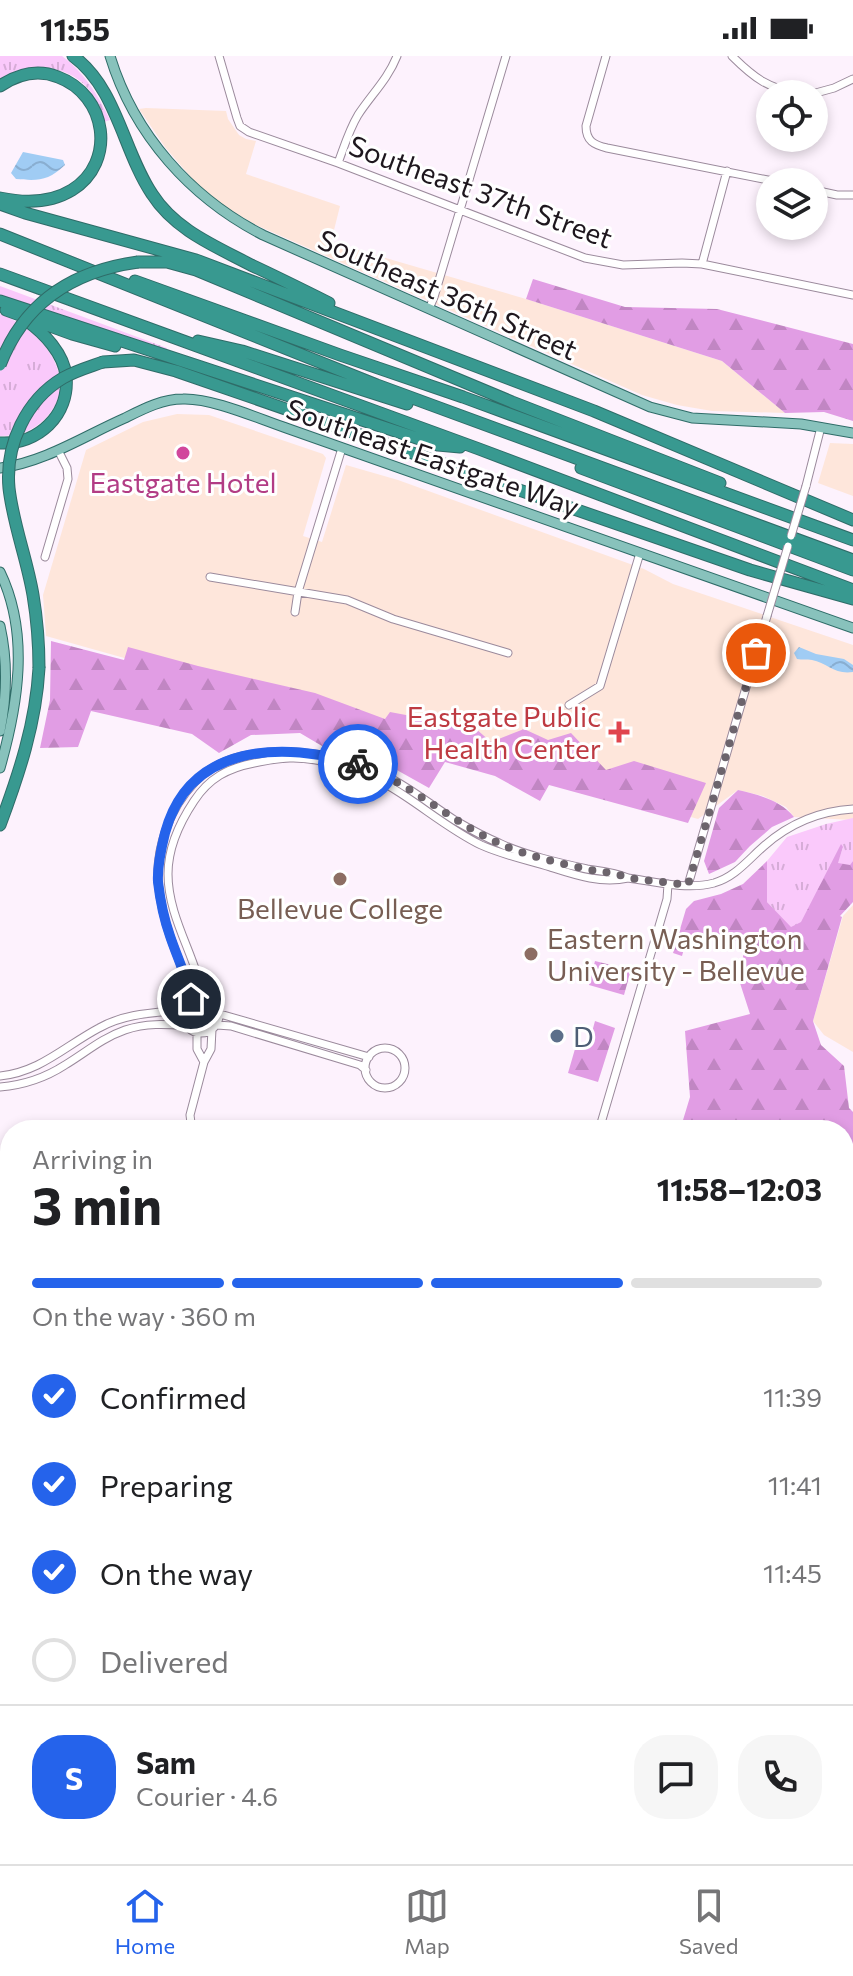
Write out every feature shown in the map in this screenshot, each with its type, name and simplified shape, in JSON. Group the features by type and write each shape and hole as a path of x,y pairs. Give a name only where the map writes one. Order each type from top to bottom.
{"highway":[{"path":"73,56 101,89 142,178 170,217 206,242 383,330"},
{"path":"0,86 12,78 35,73 61,78 76,86 92,103 101,132 101,147 91,171 71,190 35,201 0,198"},
{"path":"0,204 182,255 607,416 853,520"},
{"path":"0,233 377,385 850,564"},
{"path":"0,233 853,539"},
{"path":"0,365 11,340 27,317 58,290 90,272 117,265 167,262 196,270 512,402 853,539"},
{"path":"0,274 853,590"},
{"path":"0,301 438,445 479,449"},
{"path":"4,309 72,334 235,379"},
{"path":"0,443 21,442 43,431 59,411 65,389 65,369 55,349 35,327 4,309"},
{"path":"173,338 242,351 394,399 766,532"},
{"path":"0,825 27,746 39,668 33,594 9,488 11,452 24,419 40,397 63,378 103,362 134,360 176,371 750,570 853,599"}],"main road":[{"name":"Southeast 36th Street","path":"110,56 122,91 145,131 169,163 208,201 239,223 627,398 669,413 718,421 821,427 853,433"},
{"name":"Southeast Eastgate Way","path":"0,468 17,466 58,450 149,406 168,400 195,399 853,628"},
{"path":"0,572 9,595 19,657 15,712 0,768"},
{"path":"0,626 6,673 0,731"}],"street":[{"name":"Southeast 37th Street","path":"219,56 240,126 249,132 585,258 623,265 702,264 853,295"},
{"path":"338,163 351,128 389,73 397,56"},
{"path":"429,309 506,56"},
{"path":"606,56 586,126 589,140 607,148 756,177"},
{"path":"732,56 759,80"},
{"path":"828,90 853,79"},
{"path":"702,264 727,171"},
{"path":"828,193 853,195"},
{"path":"688,885 821,427"},
{"path":"295,612 298,592 342,448"},
{"path":"45,557 68,479 67,468 58,450"},
{"path":"569,705 600,686 640,553"},
{"path":"210,577 347,600 393,619 508,653"},
{"path":"187,1026 183,1016 191,999 189,984 169,933 158,881 162,849 174,810 189,789 215,766 240,755 291,751 358,764 390,778 457,821 501,844 584,868 668,884 708,884 726,879 780,832 808,818 853,809"},
{"path":"203,996 174,909 168,865 181,821 207,784 229,770 290,758 346,768 387,784 480,844 582,877 628,878"},
{"path":"602,1120 667,899 668,884"},
{"path":"191,999 203,996 215,1002 220,1014 214,1027 211,1049 204,1062 190,1115 192,1120"},
{"path":"0,1076 34,1068 100,1027 121,1019 184,1010"},
{"path":"220,1014 369,1057"},
{"path":"0,1087 41,1078 108,1037 123,1030 149,1025 187,1026 202,1033 214,1027 231,1026 360,1065 366,1070"},
{"path":"197,1032 197,1049 204,1062"},
{"path":"381,1048 393,1050 402,1057 404,1073 396,1085 382,1087 370,1080 366,1070 369,1057 381,1048"}],"shaded area":[{"path":"139,109 226,111 239,135 256,141 246,174 340,206 331,242 722,361 785,413 712,411 642,395 256,225 225,207 194,181 165,147"},
{"path":"177,414 209,415 323,454 326,458 303,536 322,542 346,465 398,480 644,569 673,584 853,645 853,820 794,817 786,807 763,796 738,790 698,819 46,636 43,595 86,450 143,422"},
{"path":"830,443 853,444 853,496 818,483"},
{"path":"853,905 853,1052 824,1035 813,1021 843,916"}],"green space":[{"path":"0,56 62,56 90,85 110,120 104,122 98,104 80,81 55,69 27,69 0,79"},
{"path":"533,279 625,307 717,309 853,344 853,421 824,412 785,413 722,361 526,299"},
{"path":"0,286 167,348 0,295"},
{"path":"0,314 15,321 42,343 58,372 60,388 56,404 40,423 24,432 0,436"},
{"path":"51,641 124,660 128,647 315,693 385,719 390,712 475,728 491,742 524,729 548,740 571,733 606,770 634,761 706,783 688,823 549,785 540,801 495,776 445,762 429,788 395,769 322,746 300,733 251,735 219,753 192,734 91,711 78,747 40,748 50,700"},
{"path":"738,790 776,802 794,817 772,827 735,862 709,874 704,861 719,808"},
{"path":"853,818 853,861 850,866 837,864 843,848 841,845 802,922 791,928 767,902 767,861 787,837"},
{"path":"841,844 843,847 838,863 850,865 853,861 853,902 840,916 813,1021 821,1045 844,1066 853,1120 683,1120 690,1097 685,1031 750,1014 739,980 745,945 725,936 706,933 685,945 682,956 673,953 686,909 694,901 743,884 767,861 767,902 791,927 801,922"},
{"path":"595,961 631,970 624,995 589,985"},
{"path":"202,1003 211,1006 214,1015 211,1024 202,1027 193,1024 190,1015 193,1006"},
{"path":"595,1021 615,1028 598,1082 568,1073 577,1042 589,1043"}],"water":[{"path":"23,152 63,160 65,165 42,179 16,179 11,173"},
{"path":"799,647 844,659 853,665 853,672 841,672 817,662 797,659 794,653"}],"way so far":[{"path":"358,764 390,778 457,821 511,848 628,878 688,885 756,653"}],"place":[{"name":"Eastgate Hotel","path":"183,453"},
{"name":"Eastgate Public Health Center","path":"619,732"},
{"name":"Bellevue College","path":"340,879"},
{"name":"Eastern Washington University - Bellevue","path":"531,954"},
{"name":"D","path":"557,1036"}],"route":[{"path":"191,999 189,984 169,933 158,881 168,824 182,798 215,766 240,755 291,751 358,764"}]}
